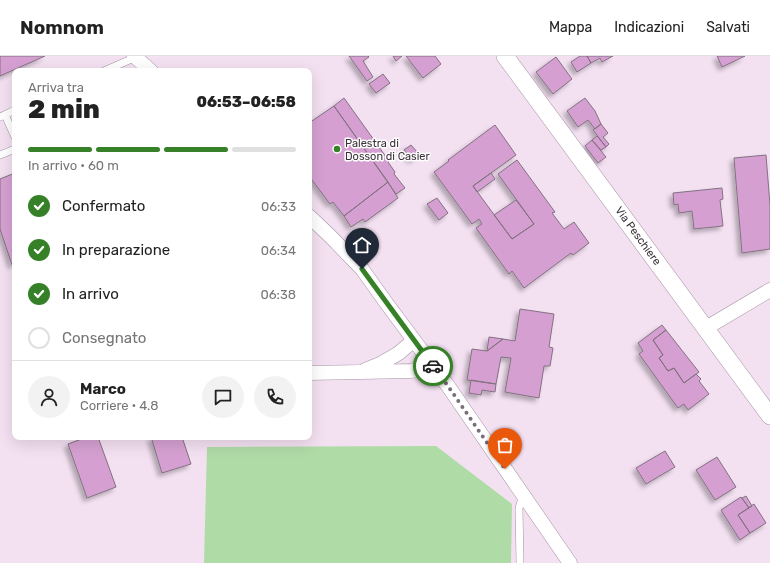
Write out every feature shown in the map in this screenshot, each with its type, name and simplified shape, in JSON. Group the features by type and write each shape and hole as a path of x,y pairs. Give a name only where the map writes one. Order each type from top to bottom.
{"street":[{"name":"Via Peschiere","path":"505,56 770,416"},
{"path":"135,57 148,68"},
{"path":"312,219 362,269 448,386 570,563"},
{"path":"706,328 770,290"},
{"path":"359,372 380,364 399,353 414,340"},
{"path":"312,374 411,371 427,368 432,364"}],"lane":[{"path":"111,68 135,57"},
{"path":"12,111 2,116 12,132"},
{"path":"0,155 12,150"},
{"path":"520,563 519,508 523,495"}],"green space":[{"path":"436,446 512,504 511,563 204,563 207,447"}],"building":[{"path":"0,56 45,56 18,68 12,68 12,71 0,76"},
{"path":"349,56 368,56 369,57 363,61 373,77 367,81"},
{"path":"393,56 402,56 396,61"},
{"path":"406,56 435,56 441,64 423,78"},
{"path":"580,56 587,56 591,63 577,72 571,62"},
{"path":"587,56 613,56 602,62 600,58 591,63"},
{"path":"717,56 745,56 722,67"},
{"path":"556,57 572,79 553,94 536,72"},
{"path":"383,74 390,83 376,93 369,84"},
{"path":"344,98 389,161 388,162 395,172 394,174 405,188 396,194 334,106"},
{"path":"585,98 595,111 601,124 595,129 588,120 578,127 567,111"},
{"name":"Palestra di Dosson di Casier","path":"334,106 388,182 344,216 333,202 330,204 312,180 312,121"},
{"path":"601,124 608,133 603,137 609,144 606,147 593,130"},
{"path":"495,125 516,155 473,186 512,239 534,224 498,174 517,160 555,212 552,213 564,229 574,222 589,243 573,255 571,253 524,288 512,271 509,274 476,228 482,224 479,219 472,224 434,172"},
{"path":"597,136 606,147 601,150 592,140"},
{"path":"592,140 606,157 598,163 585,146"},
{"path":"411,145 419,154 412,160 404,150"},
{"path":"766,155 770,205 770,249 742,253 734,158"},
{"path":"491,173 495,179 477,192 473,186"},
{"path":"12,174 12,265 0,229 0,179"},
{"path":"388,182 398,198 365,222 363,219 351,227 344,216"},
{"path":"722,188 723,199 720,200 723,226 694,229 692,211 679,213 678,204 674,205 673,193"},
{"path":"437,198 448,213 439,220 427,204"},
{"path":"516,200 534,224 512,239 494,215"},
{"path":"520,309 554,314 549,347 553,348 550,366 544,366 539,398 505,392 511,358 501,357 496,384 467,380 472,349 487,351 503,339 515,341"},
{"path":"662,325 666,330 653,340 663,355 659,358 668,371 674,368 684,383 696,374 701,379 699,381 709,394 688,410 684,404 678,408 639,354 643,351 638,343"},
{"path":"666,330 699,372 684,383 674,368 668,371 659,358 663,355 653,340"},
{"path":"489,337 503,339 487,351"},
{"path":"471,380 496,384 495,392 482,390 481,395 469,393"},
{"path":"79,440 99,440 116,487 87,498 68,444"},
{"path":"152,440 183,440 191,464 162,473"},
{"path":"665,451 675,467 646,484 636,468"},
{"path":"717,457 736,487 715,500 696,470"},
{"path":"746,496 752,506 749,508 742,498"},
{"path":"741,497 749,508 738,515 750,533 740,540 721,510"},
{"path":"754,504 766,523 750,533 738,515"}],"way so far":[{"path":"433,366 505,469"}],"place":[{"name":"Palestra di Dosson di Casier","path":"337,149"}],"route":[{"path":"362,269 433,366"}]}
